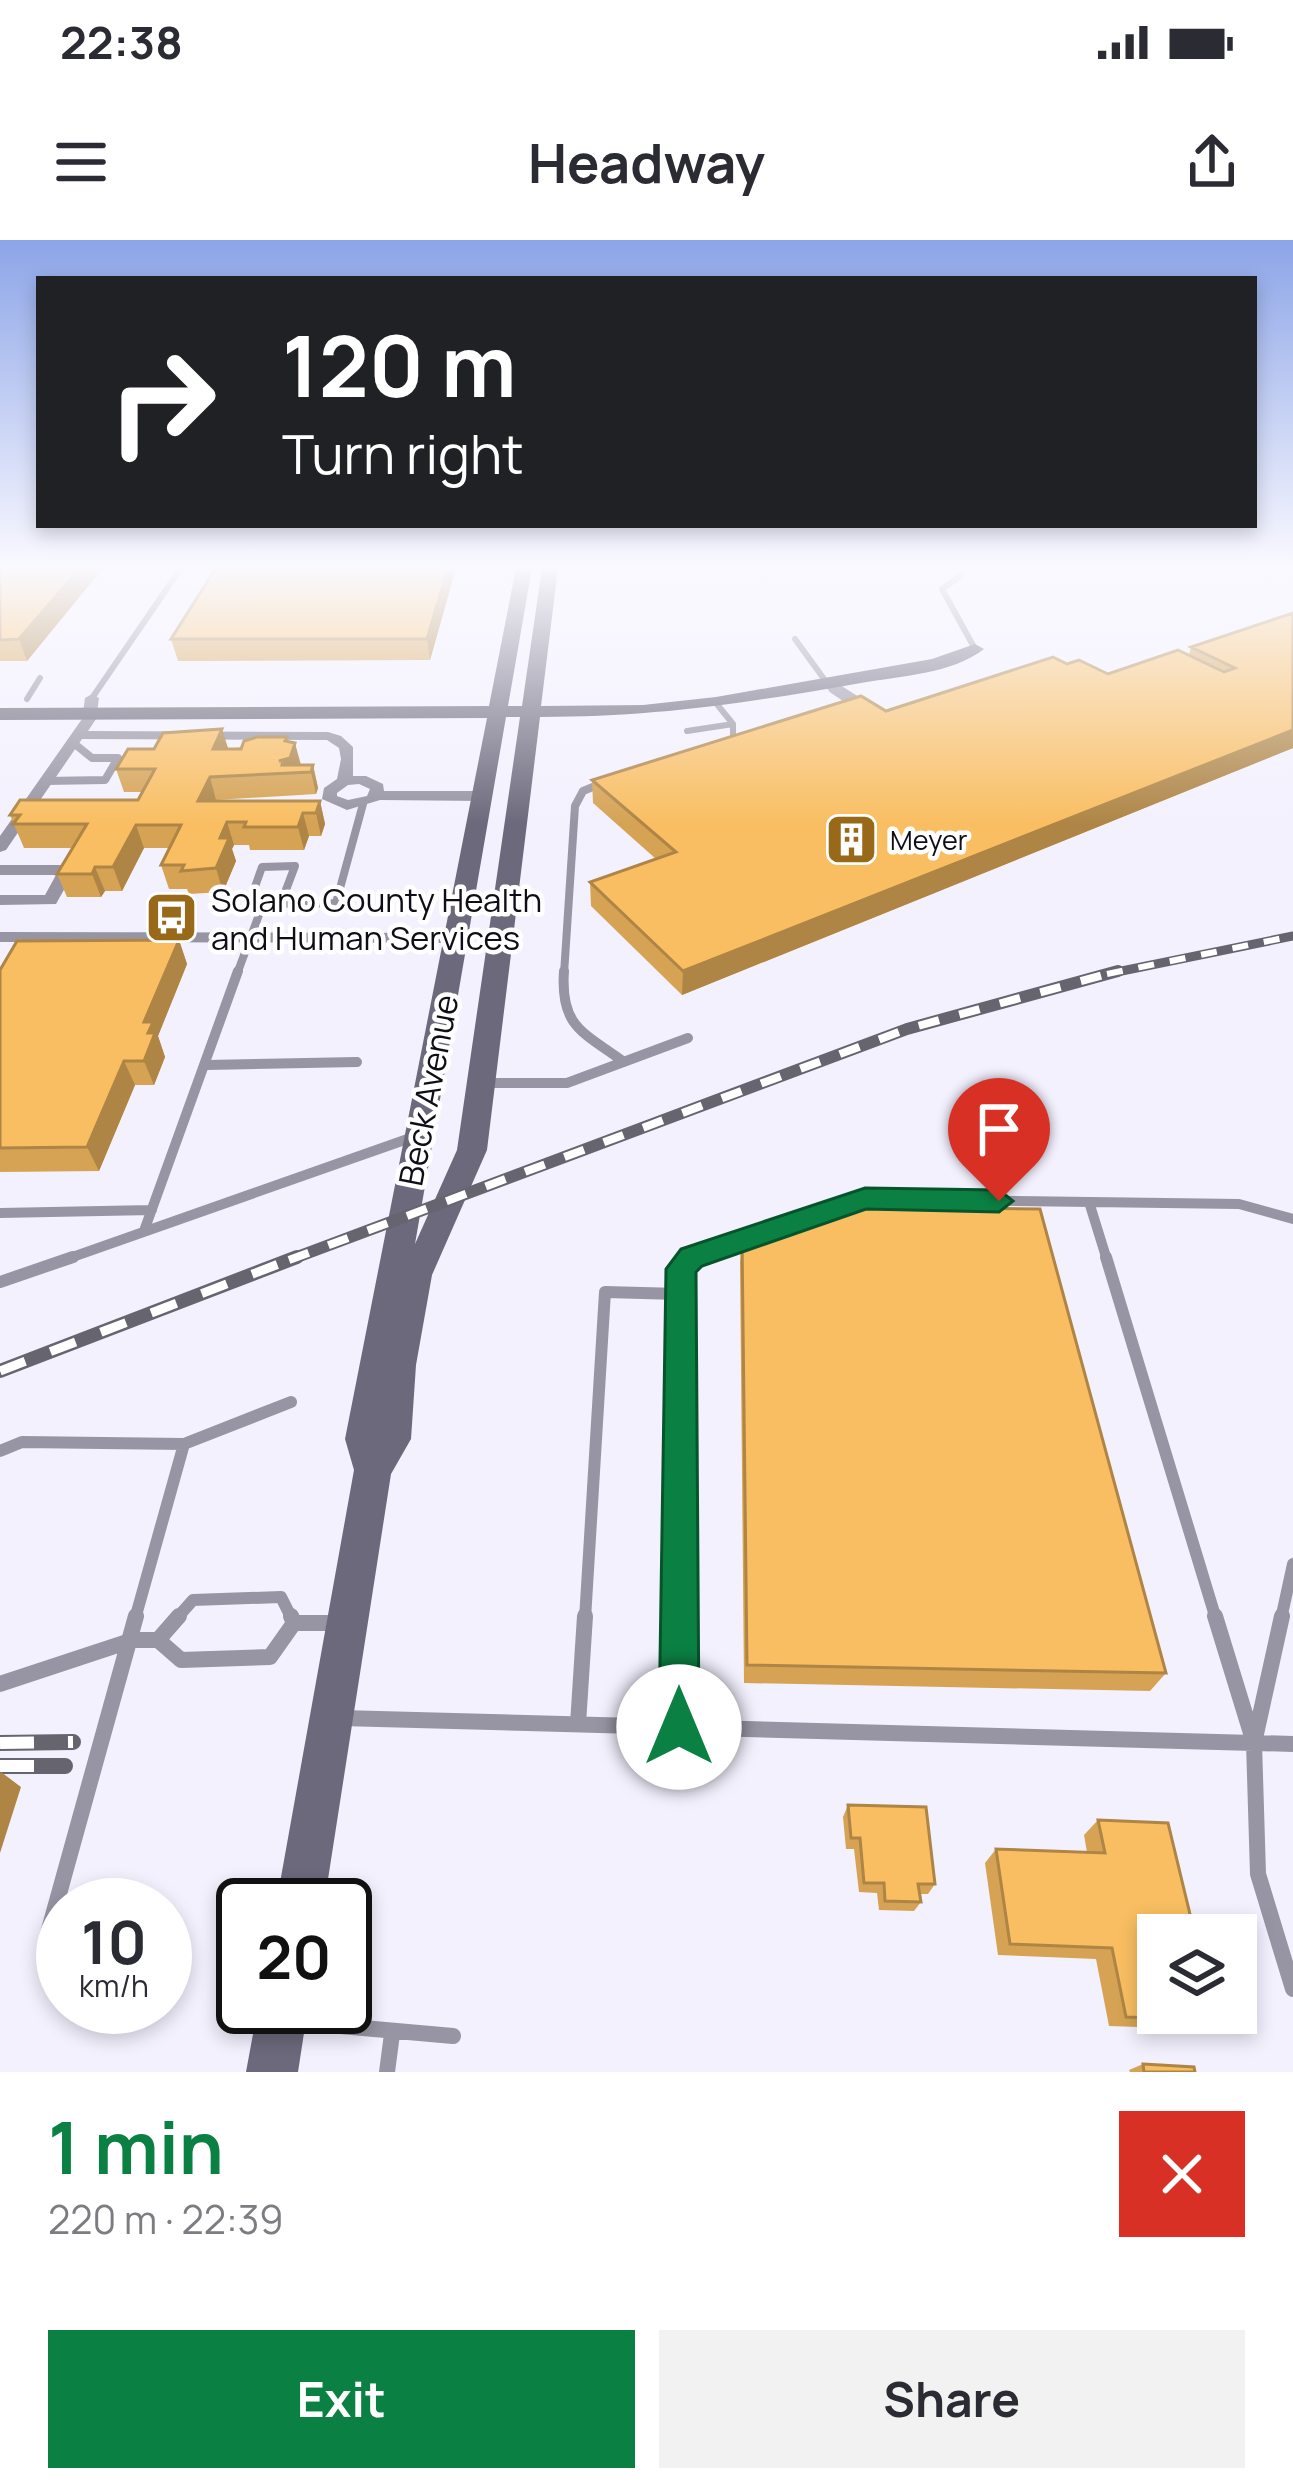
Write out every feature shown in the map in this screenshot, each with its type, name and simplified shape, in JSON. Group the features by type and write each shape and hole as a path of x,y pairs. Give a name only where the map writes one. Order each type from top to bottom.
{"street":[{"name":"Beck Avenue","path":"373,1470 363,1439 509,653"},
{"name":"Beck Avenue","path":"305,1878 373,1470 393,1439 409,1300 421,1259 467,1167 539,653"},
{"path":"0,700 91,705 500,705 608,712 720,707 936,664 963,653"},
{"path":"532,706 830,682"},
{"path":"0,847 76,739 91,705"},
{"path":"0,714 91,705 131,713 500,705"},
{"path":"76,739 131,713"},
{"path":"76,739 328,736 345,743 350,751 344,781"},
{"path":"370,800 374,783 344,781 332,787 330,799 340,805 484,796"},
{"path":"0,870 68,870 50,900 0,900"},
{"path":"0,937 459,938"},
{"path":"272,2072 279,2034"}],"lane":[{"path":"91,705 125,653"},
{"path":"807,653 830,682"},
{"path":"27,699 40,678"},
{"path":"718,749 733,738 733,724 720,707 687,731 733,724"},
{"path":"45,781 105,780 118,758 92,758 76,739"},
{"path":"622,776 583,791 575,806 562,1003 571,1023 624,1062"},
{"path":"281,903 296,866 262,867 251,898 263,904 336,903 370,800"},
{"path":"144,1232 263,904"},
{"path":"481,1083 567,1083 688,1038"},
{"path":"207,1064 357,1062"},
{"path":"4,1279 419,1134"},
{"path":"820,1214 865,1199 1239,1204 1293,1219"},
{"path":"1089,1202 1254,1743"},
{"path":"0,1213 152,1210"},
{"path":"679,1727 681,1269 691,1258 776,1228"},
{"path":"578,1724 605,1292 679,1294"},
{"path":"0,1451 22,1442 184,1444 291,1402"},
{"path":"64,1878 184,1444"},
{"path":"1293,1564 1254,1743 1258,1874 1293,1989"},
{"path":"158,1640 193,1600 281,1597 294,1623"},
{"path":"294,1623 348,1622"},
{"path":"0,1684 133,1640 158,1640 182,1660 270,1657 294,1623"},
{"path":"332,1718 1293,1744"},
{"path":"372,2030 453,2036"},
{"path":"387,2072 392,2034"}],"building":[{"name":"Meyer","path":"1168,653 1185,653 1224,672 1235,668 1205,653 1293,653 1293,730 683,971 590,882 676,852 592,780 861,696 886,711 1053,657 1067,664 1079,660 1108,674"},
{"path":"222,729 213,749 241,749 244,741 257,737 287,737 285,741 295,743 290,758 279,761 282,765 313,765 311,772 210,777 198,801 320,801 316,813 303,813 298,827 244,827 246,822 227,822 220,838 229,838 216,868 181,871 184,865 161,865 181,825 136,825 113,867 95,867 92,874 57,874 87,824 13,824 20,815 10,815 20,800 138,800 155,769 116,769 128,749 154,749 163,733"},
{"path":"179,940 144,1022 153,1022 148,1033 155,1033 144,1061 124,1061 87,1147 0,1148 0,970 17,941"},
{"path":"839,1206 1040,1209 1166,1673 747,1665 742,1239"},
{"path":"848,1805 926,1807 935,1884 918,1884 921,1902 885,1901 884,1883 864,1883 860,1838 851,1838"},
{"path":"1098,1820 1168,1823 1190,1914 1137,1914 1137,2017 1126,2017 1112,1948 1010,1944 996,1849 1105,1853"},
{"path":"1143,2064 1194,2067 1195,2072 1144,2072"}],"railway":[{"path":"1107,974 1293,936"},
{"path":"1107,974 1118,971"},
{"path":"296,1257 907,1029 1107,974"},
{"path":"0,1371 296,1257"},
{"path":"289,1260 296,1257"},
{"path":"0,1743 73,1742"},
{"path":"0,1766 65,1766"}],"place":[{"name":"Meyer","path":"851,839"},
{"name":"Solano County Health and Human Services","path":"172,918"}],"route":[{"path":"679,1727 681,1269 691,1258 865,1199 999,1201"}]}
